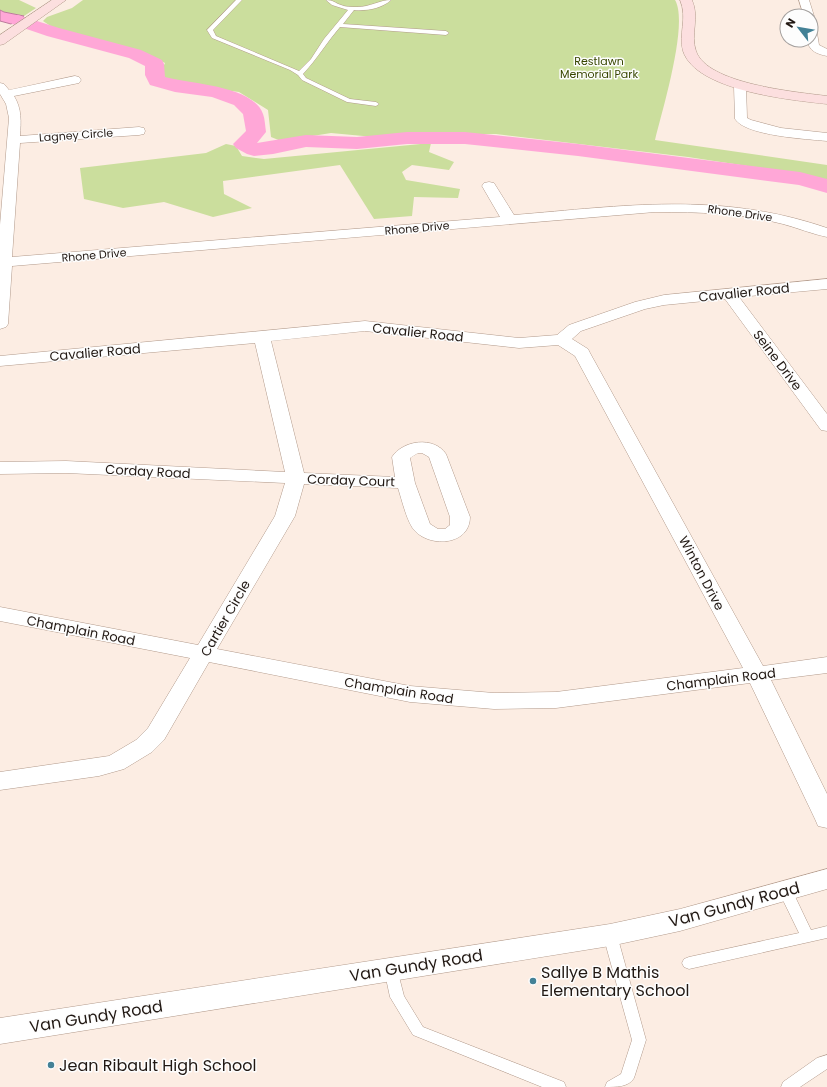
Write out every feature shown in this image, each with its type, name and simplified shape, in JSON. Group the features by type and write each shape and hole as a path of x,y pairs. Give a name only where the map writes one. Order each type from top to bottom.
{"street":[{"path":"0,41 60,0"},
{"path":"686,0 691,10 688,47 690,55 704,69 740,86 775,93 827,100"},
{"path":"816,48 827,53"},
{"path":"0,324 13,140 16,118 12,102 4,90 75,80"},
{"path":"740,86 741,119 743,122 760,128 827,137"},
{"name":"Lagney Circle","path":"13,140 139,130"},
{"path":"489,186 510,221"},
{"name":"Rhone Drive","path":"5,262 655,208 708,208 748,213 778,218 827,233"},
{"name":"Cavalier Road","path":"0,361 365,326 519,343 561,340 575,328 641,305 664,300 827,284"},
{"name":"Seine Drive","path":"729,294 827,426"},
{"name":"Cartier Circle","path":"0,781 99,767 116,763 131,756 156,734 204,654 285,516 296,478 262,337"},
{"name":"Winton Drive","path":"561,340 582,353 757,674 827,818"},
{"name":"Corday Road","path":"0,468 66,467 296,478"},
{"name":"Corday Court","path":"296,478 406,482"},
{"name":"Champlain Road","path":"0,614 410,694 494,701 556,700 827,665"},
{"name":"Van Gundy Road","path":"0,1031 610,935 680,920 827,878"}],"lane":[{"path":"239,0 210,30 214,37 292,69 300,74 304,79 349,100 376,104"},
{"path":"329,0 332,4 352,8 376,7 384,4 388,0"},
{"path":"300,74 313,60 352,8"},
{"path":"338,25 446,33"},
{"path":"785,890 808,937"},
{"path":"610,935 639,1040 627,1078 612,1087"},
{"path":"689,963 808,937 826,935"},
{"path":"391,969 397,997 418,1031 558,1087"},
{"path":"788,1087 822,1063 827,1062"}],"green space":[{"path":"0,0 19,0 36,8 24,16 4,12 0,10"},
{"name":"Restlawn Memorial Park","path":"83,0 675,0 678,11 679,28 677,47 655,140 827,165 827,180 801,174 688,157 496,134 408,134 374,137 331,133 281,141 271,137 268,110 239,92 172,83 162,80 159,76 165,63 134,49 55,29 43,21 47,17 72,8"},
{"path":"431,143 429,152 454,162 449,170 412,165 402,172 406,180 460,189 458,198 414,197 412,216 374,219 340,165 223,181 224,194 252,208 213,217 164,202 123,208 84,199 80,168 206,153 226,144 236,146 242,156 264,159"}],"shaded area":[{"path":"0,10 24,16 11,24 0,21"}],"waterway":[{"path":"18,20 53,32 135,54 155,64 154,75 157,81 175,86 216,92 241,101 253,113 256,132 243,144 254,150 273,148 306,141 357,143 407,138 465,138 578,150 800,179 827,186"}],"place":[{"name":"Sallye B Mathis Elementary School","path":"533,981"},
{"name":"Jean Ribault High School","path":"51,1065"}]}
